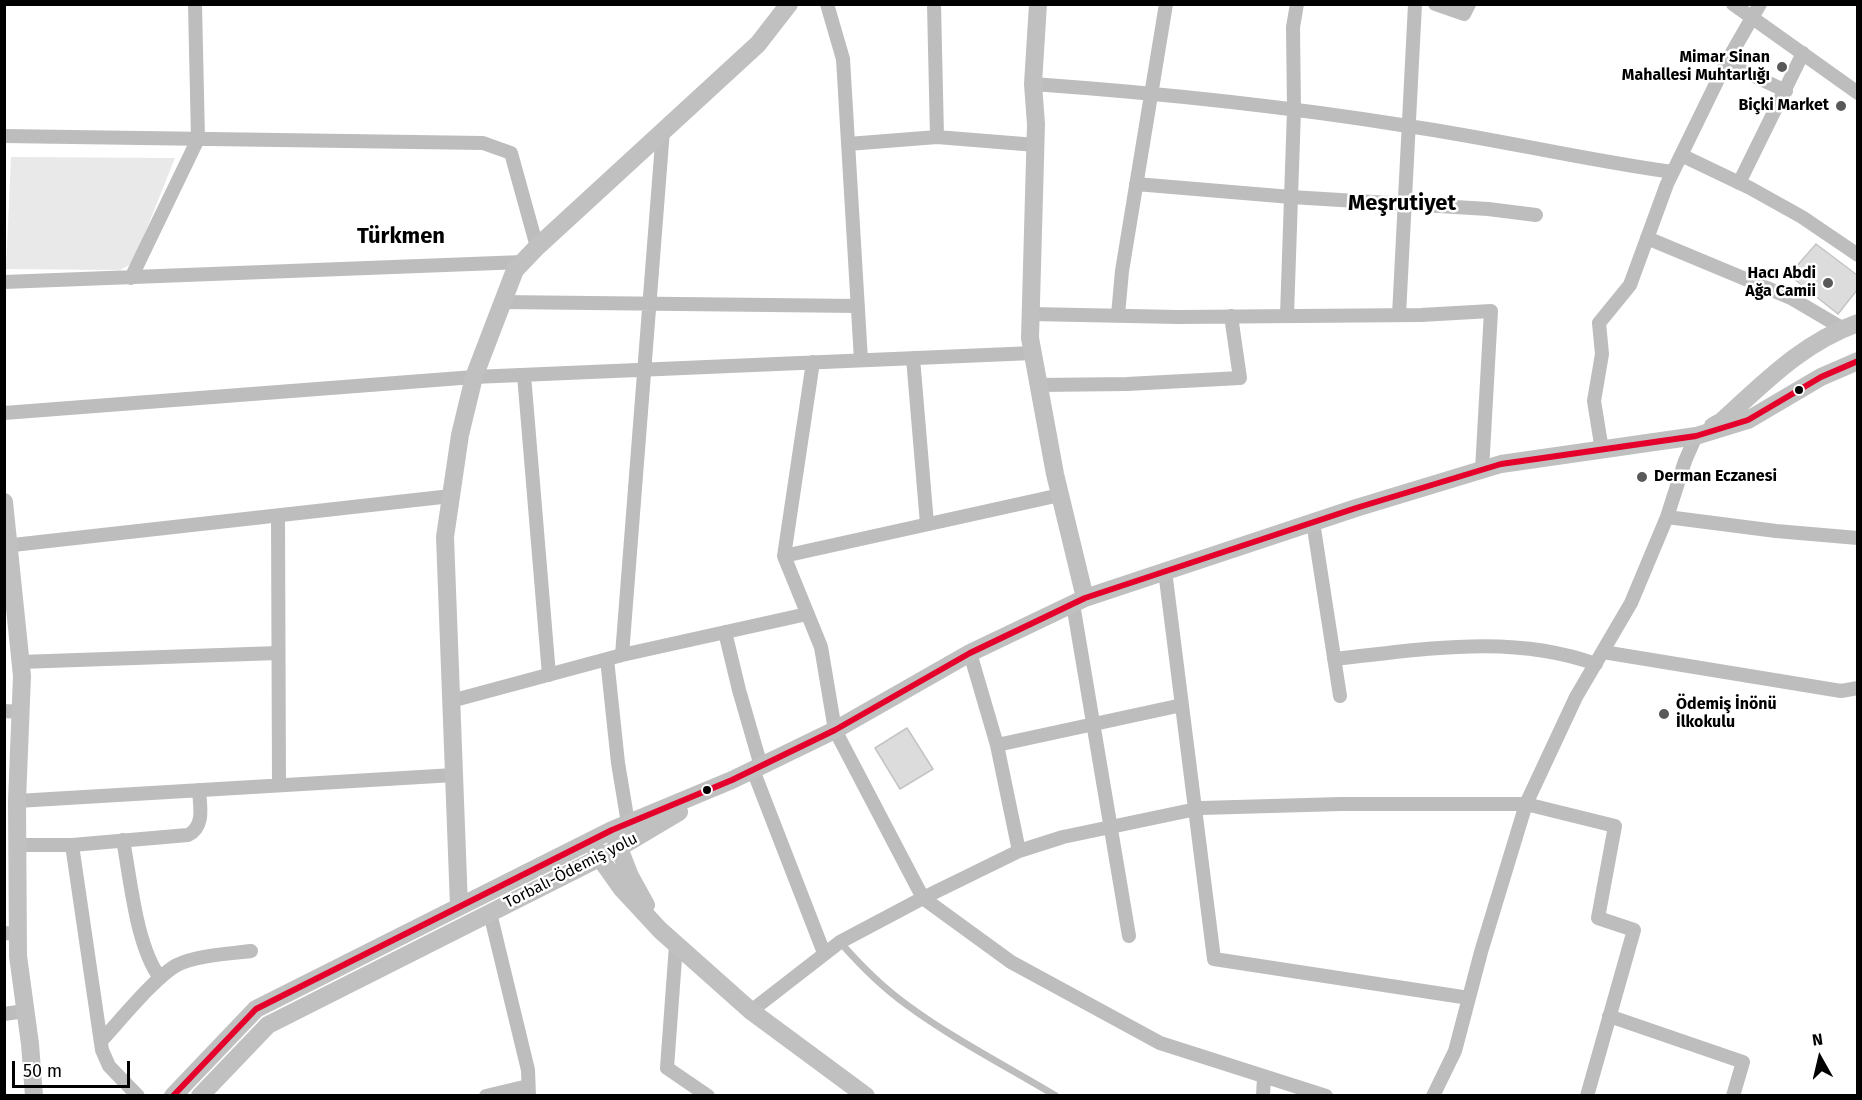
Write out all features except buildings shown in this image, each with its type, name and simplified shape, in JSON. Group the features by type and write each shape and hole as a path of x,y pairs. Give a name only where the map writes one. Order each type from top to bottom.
{"street":[{"path":"131,278 198,139 195,4"},
{"path":"459,906 445,537 460,435 474,377 501,302 515,270 537,247 758,44 789,4"},
{"path":"827,4 843,59 861,360"},
{"path":"933,4 937,137"},
{"path":"1038,4 1033,84 1036,145 1030,338 1079,601 1093,723 1129,936"},
{"path":"1118,315 1122,271 1166,4"},
{"path":"1287,315 1294,110 1293,27 1297,4"},
{"path":"1399,315 1415,4"},
{"path":"1435,4 1464,14 1469,4"},
{"path":"1732,4 1751,20 1803,53 1857,93"},
{"path":"1602,450 1594,401 1602,354 1599,323 1630,285 1672,172 1726,63 1760,4"},
{"path":"1739,183 1803,53"},
{"path":"1726,63 1786,91"},
{"path":"1033,84 1151,93 1294,110 1409,126 1672,172"},
{"path":"622,655 663,130"},
{"path":"4,136 483,142 511,153 537,247"},
{"path":"848,144 937,137 1036,145"},
{"path":"1681,155 1802,217 1857,255"},
{"path":"1136,184 1291,197 1488,209 1536,215"},
{"path":"1647,238 1791,298 1850,326"},
{"path":"4,282 523,262"},
{"path":"501,302 858,306"},
{"path":"1031,314 1399,315 1491,311 1482,470"},
{"path":"1039,385 1127,384 1240,378 1231,316"},
{"path":"1433,1095 1455,1052 1526,804 1576,698 1630,603 1667,517 1685,461 1696,436 1722,421 1793,357 1850,326"},
{"path":"4,413 474,377 1033,353"},
{"path":"913,358 927,524"},
{"path":"732,780 835,730 970,653 1079,601 1313,522 1501,464 1696,436 1748,420 1812,382 1857,361"},
{"path":"813,362 784,556 821,647 835,730 923,898 1011,962 1160,1043 1326,1095"},
{"path":"524,375 549,675"},
{"path":"784,556 1060,495"},
{"path":"6,546 451,496"},
{"path":"4,502 6,546 20,662 13,712 17,801 13,837 11,934 18,956 26,1011 34,1095"},
{"path":"278,516 279,785"},
{"path":"1667,517 1776,531 1857,538"},
{"path":"1313,522 1340,696"},
{"path":"1165,571 1214,959 1469,998"},
{"path":"451,701 622,655 807,614"},
{"path":"725,632 757,768 824,953"},
{"path":"1334,659 1456,646 1492,645 1546,650 1574,656 1841,691 1857,688"},
{"path":"20,662 278,653"},
{"path":"970,653 996,745 1019,851"},
{"path":"607,659 618,763 619,848 630,876 660,930"},
{"path":"996,745 1182,705"},
{"path":"17,801 454,775"},
{"name":"Torbalı-Ödemiş yolu","path":"173,1095 256,1009 620,826 732,780"},
{"name":"Torbalı-Ödemiş yolu","path":"201,1095 268,1025 619,848 732,780"},
{"path":"13,837 72,844 188,835 197,829 200,820 200,790"},
{"path":"751,1011 840,942 1019,851 1063,837 1196,809 1341,804 1526,804 1615,826 1599,918 1634,930 1587,1095"},
{"path":"123,840 143,946 152,967 160,978"},
{"path":"592,840 600,858 622,890 676,945 751,1011 866,1095"},
{"path":"72,844 104,1057 109,1066 138,1095"},
{"path":"486,1095 528,1090 528,1071 490,913"},
{"path":"676,945 667,1068 708,1095"},
{"path":"101,1041 168,971 185,962 251,951"},
{"path":"4,1014 26,1011"},
{"path":"1609,1016 1743,1062 1733,1095"},
{"path":"1263,1095 1264,1077"}],"lane":[{"path":"840,942 872,976 906,1004 942,1028 1056,1095"}],"shaded area":[{"path":"11,157 175,158 133,263 120,270 6,269"}],"transit line":[{"path":"173,1096 256,1009 612,830 732,780 835,730 970,653 1085,598 1356,508 1501,464 1696,436 1748,420 1821,377 1858,361"}],"place":[{"name":"Mimar Sinan Mahallesi Muhtarlığı","path":"1782,67"},
{"name":"Biçki Market","path":"1841,106"},
{"name":"Hacı Abdi Ağa Camii","path":"1828,283"},
{"name":"Derman Eczanesi","path":"1642,477"},
{"name":"Ödemiş İnönü İlkokulu","path":"1664,714"}],"district":[{"name":"Meşrutiyet","path":"1402,204"},
{"name":"Türkmen","path":"401,237"}]}
